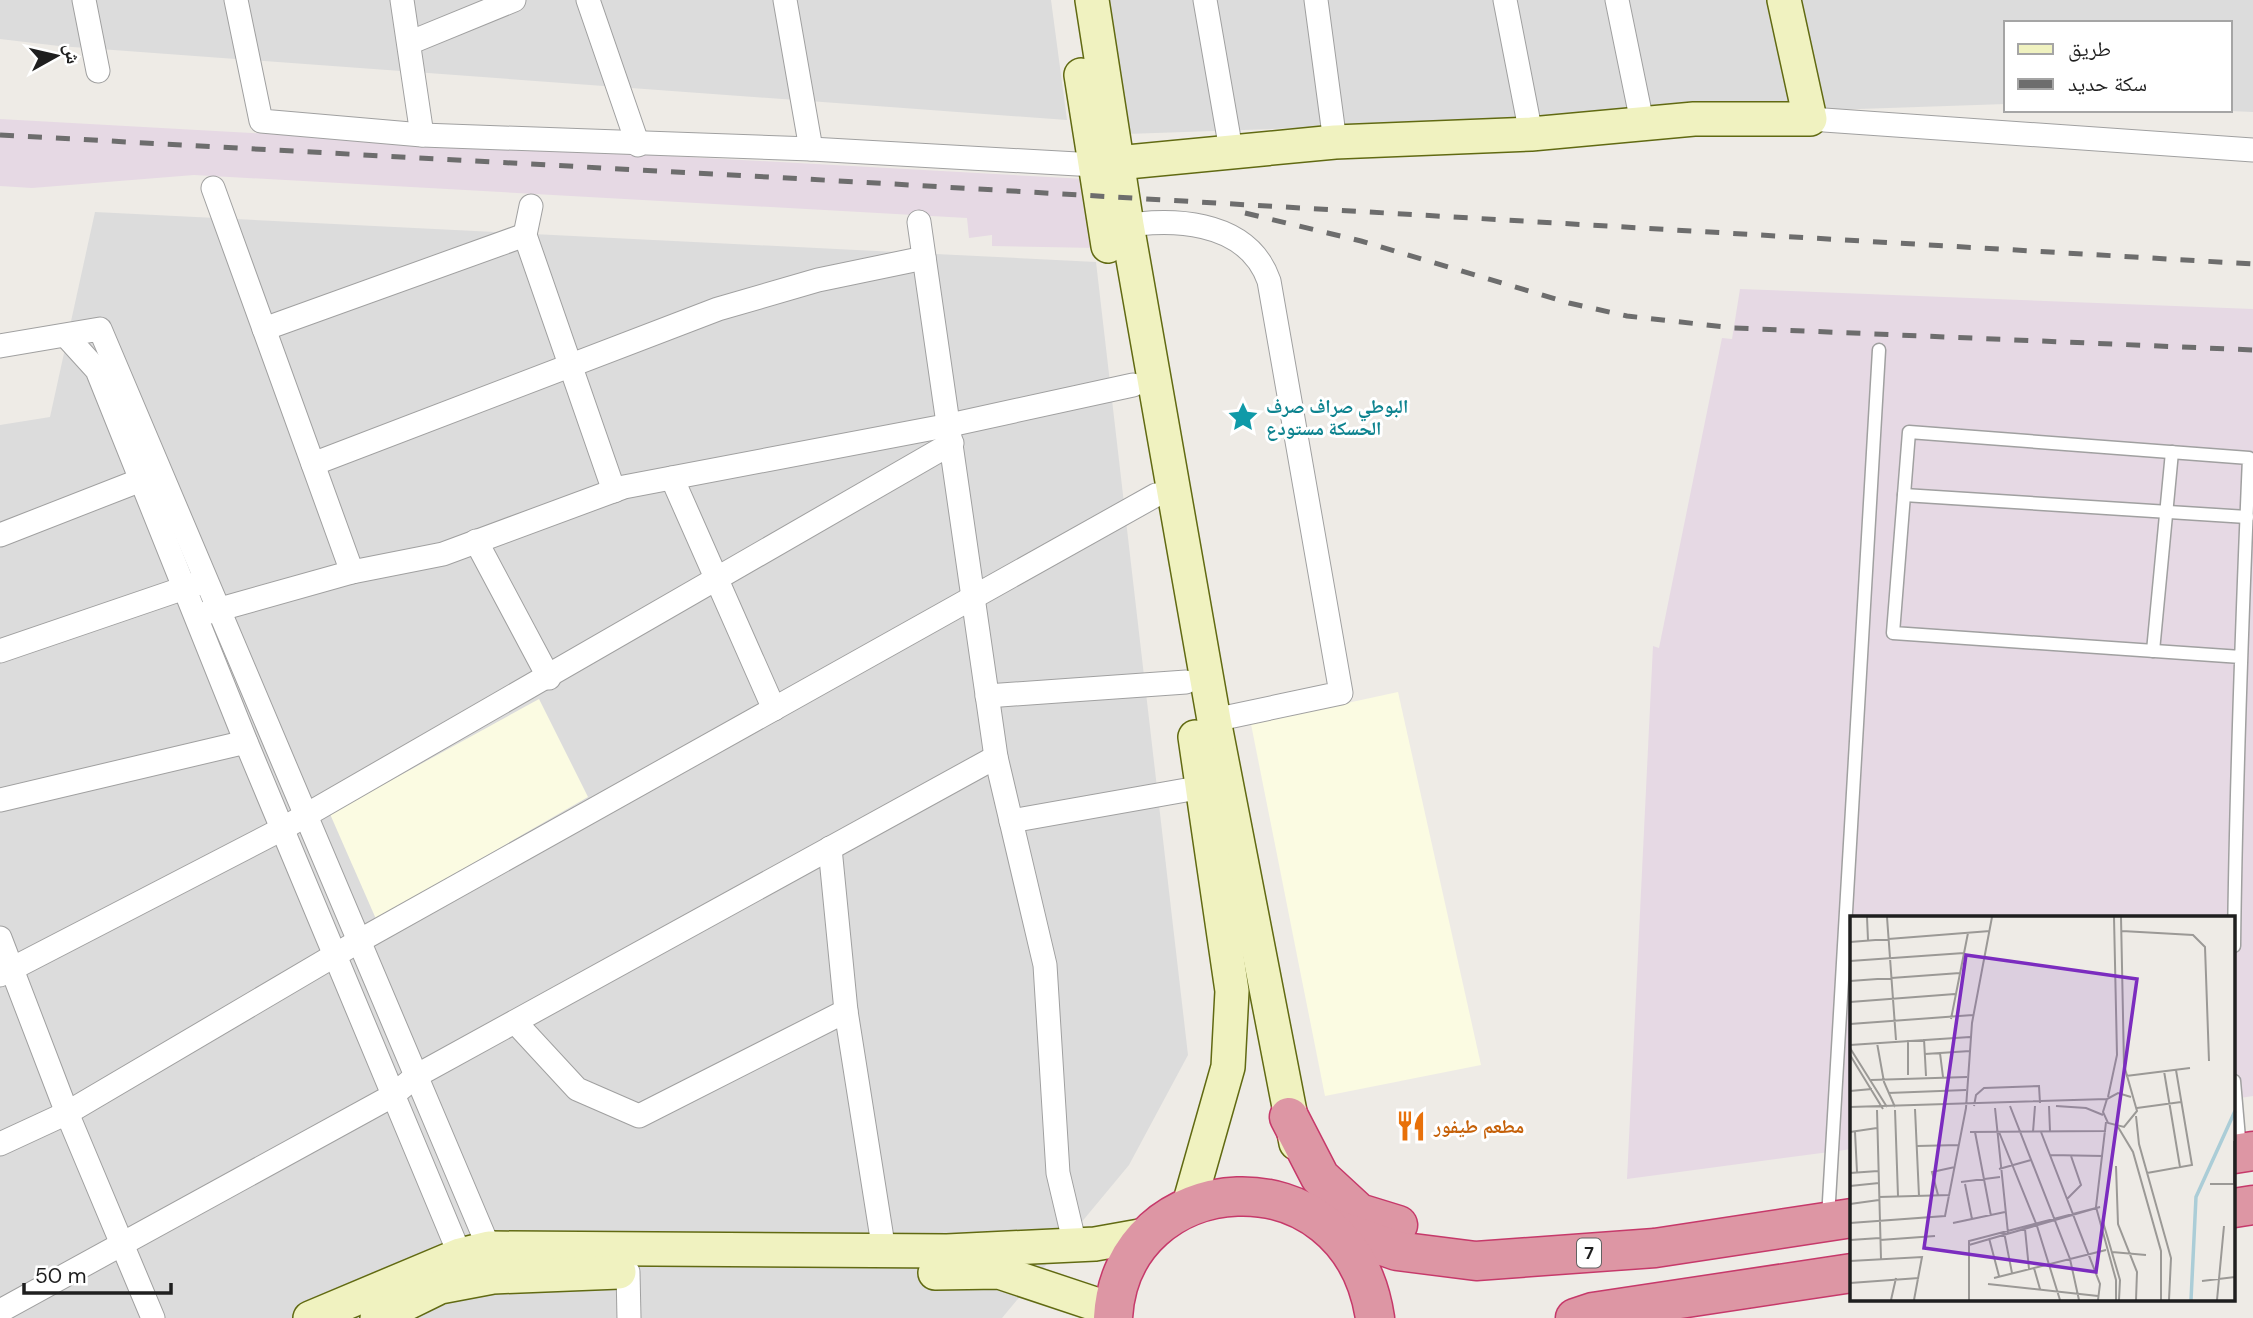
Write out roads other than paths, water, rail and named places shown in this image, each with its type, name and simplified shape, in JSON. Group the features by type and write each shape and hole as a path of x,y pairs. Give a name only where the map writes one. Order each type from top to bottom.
{"highway":[{"path":"1289,1117 1320,1177 1359,1213 1467,1247 1656,1248"},
{"name":"7","path":"1113,1314 1126,1269 1151,1234 1188,1208 1231,1196 1253,1196 1285,1203 1322,1222 1397,1251 1476,1261 1656,1248 1840,1220"},
{"name":"7","path":"1322,1222 1344,1242 1361,1268 1372,1297 1376,1318"},
{"path":"1575,1318 1592,1312 1850,1273"}],"street":[{"path":"84,0 99,71"},
{"path":"236,0 261,121 422,135 638,145 811,149 1106,165 1231,150 1335,142 1531,134 1642,122 1798,119 2253,150"},
{"path":"402,0 422,135"},
{"path":"410,43 514,0"},
{"path":"588,0 638,145"},
{"path":"785,0 811,149"},
{"path":"1069,0 1106,165 1289,1117 1322,1222"},
{"path":"1092,0 1106,165"},
{"path":"1205,0 1231,150"},
{"path":"1316,0 1335,142"},
{"path":"1504,0 1531,134"},
{"path":"1617,0 1642,122"},
{"path":"1760,0 1798,119"},
{"path":"1784,0 1798,119"},
{"path":"213,188 352,572"},
{"path":"531,206 525,235 614,491"},
{"path":"1116,227 1170,221 1200,226 1230,237 1259,259 1271,295 1341,693 1214,720"},
{"path":"919,222 996,757 1045,965 1058,1173 1075,1245"},
{"path":"1116,227 1133,385 1156,495 1203,787 1232,991 1227,1067 1188,1208"},
{"path":"264,329 525,235"},
{"path":"313,464 718,309 818,280 924,258"},
{"path":"0,346 67,337 100,329 416,1076 481,1260"},
{"path":"67,337 97,370 392,1096 481,1260"},
{"path":"196,617 352,572 443,554 614,491 672,478 951,434 1133,385"},
{"path":"6,972 282,829 305,813 549,678 717,580 951,434"},
{"path":"672,478 774,709"},
{"path":"0,535 141,480"},
{"path":"0,1144 66,1113 359,941 1156,495"},
{"path":"476,541 549,678"},
{"path":"0,652 206,580"},
{"path":"987,696 1186,682"},
{"path":"0,800 246,742"},
{"path":"0,1311 392,1096 416,1076 996,757"},
{"path":"1011,821 1203,787"},
{"path":"830,848 846,1012 884,1251"},
{"path":"0,938 6,972 153,1318"},
{"path":"515,1021 577,1088 639,1116 846,1012"},
{"path":"310,1318 481,1260 1075,1245 1151,1234"},
{"path":"377,1318 440,1287 481,1260 628,1272 999,1272 1113,1314"},
{"path":"628,1272 629,1318"}],"lane":[{"path":"1854,916 1879,349"},
{"path":"2235,916 2249,458 1909,432 1892,633 2241,657"},
{"path":"2153,651 2172,452"},
{"path":"1904,495 2247,517"},
{"path":"1840,1220 1850,997"},
{"path":"2236,1099 2242,1153"}],"railway":[{"path":"0,135 859,182 2253,264"},
{"path":"1245,213 1361,241 1569,303 1627,316 1734,328 2253,350"}],"place":[{"name":"البوطي صراف صرف الحسكة مستودع","path":"1243,417"},
{"name":"مطعم طيفور","path":"1411,1126"}]}
